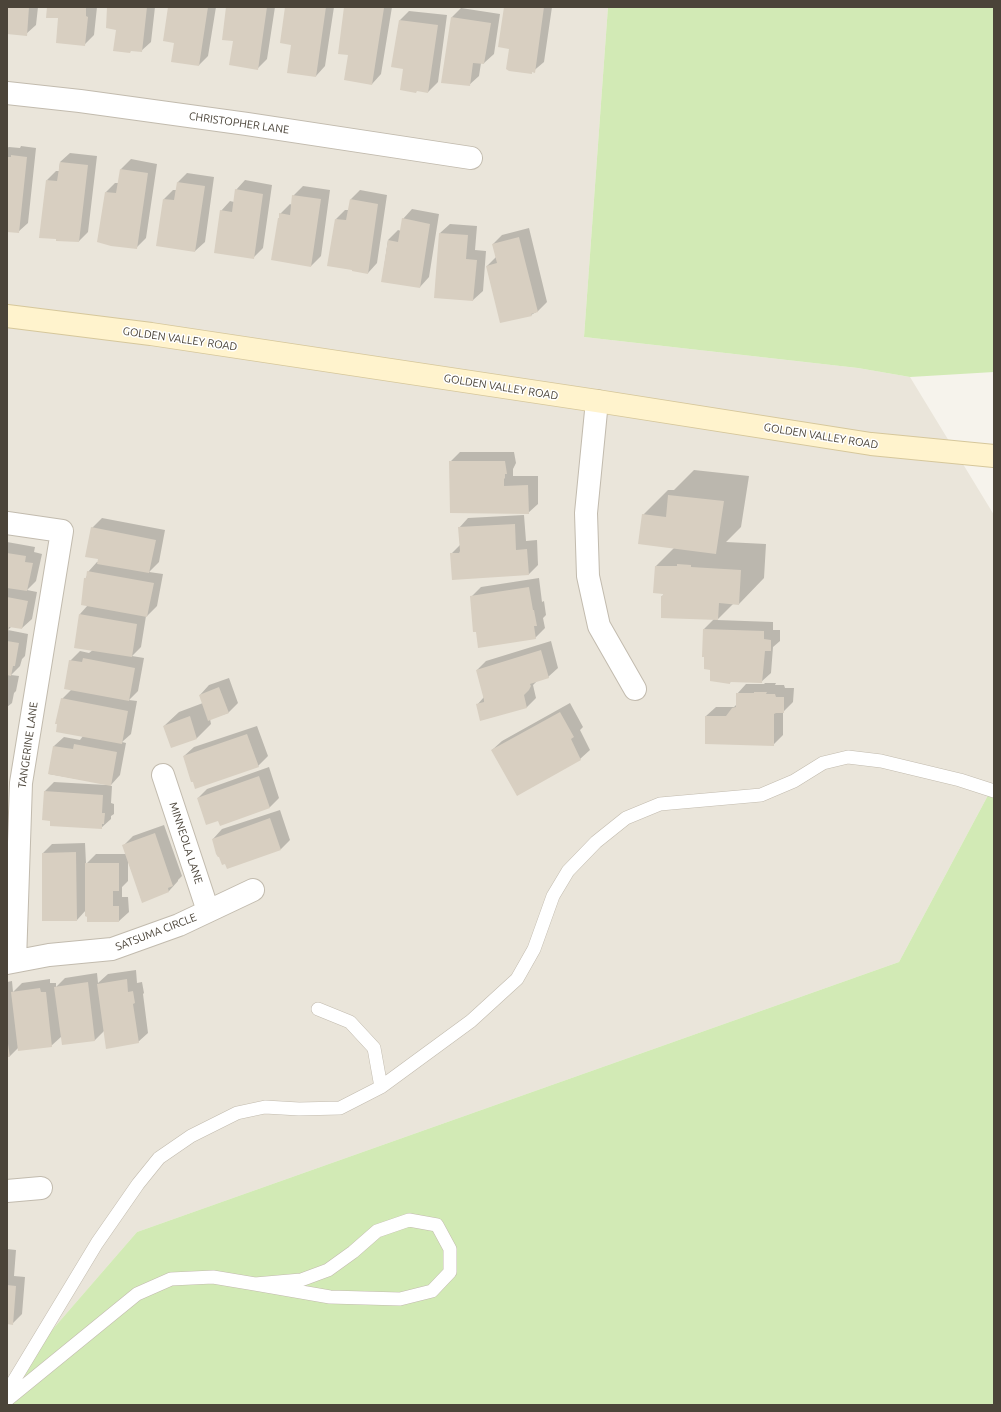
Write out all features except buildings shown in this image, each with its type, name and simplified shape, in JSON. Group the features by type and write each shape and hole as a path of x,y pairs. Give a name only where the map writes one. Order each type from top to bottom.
{"main road":[{"name":"GOLDEN VALLEY ROAD","path":"7,316 151,334 871,444 994,456"}],"street":[{"name":"CHRISTOPHER LANE","path":"7,93 80,101 247,124 470,158"},
{"path":"597,401 586,513 588,576 599,626 634,689"},
{"name":"TANGERINE LANE","path":"7,523 62,531 21,783 11,962"},
{"name":"MINNEOLA LANE","path":"163,775 208,911"},
{"name":"SATSUMA CIRCLE","path":"11,962 49,955 112,949 179,925 253,890"},
{"path":"7,1191 41,1188"}],"lane":[{"path":"7,1392 97,1243 138,1184 159,1158 191,1136 237,1113 265,1107 299,1109 340,1108 381,1087 471,1021 517,979 534,949 553,896 568,871 596,842 626,818 660,804 761,795 794,781 823,763 848,757 881,761 960,780 994,791"},
{"path":"318,1008 350,1022 374,1048 381,1087"},
{"path":"7,1400 137,1294 171,1279 214,1276 255,1284 330,1297 400,1299 432,1290 450,1272 450,1249 436,1225 409,1220 377,1231 353,1252 328,1270 301,1280 255,1284"}],"shaded area":[{"path":"7,7 608,7 584,337 858,368 910,377 994,515 994,784 899,962 137,1232 7,1382"}],"green space":[{"path":"608,7 994,7 994,372 910,377 858,368 584,337"},
{"path":"994,784 994,1405 7,1405 7,1382 137,1232 899,962"}]}
